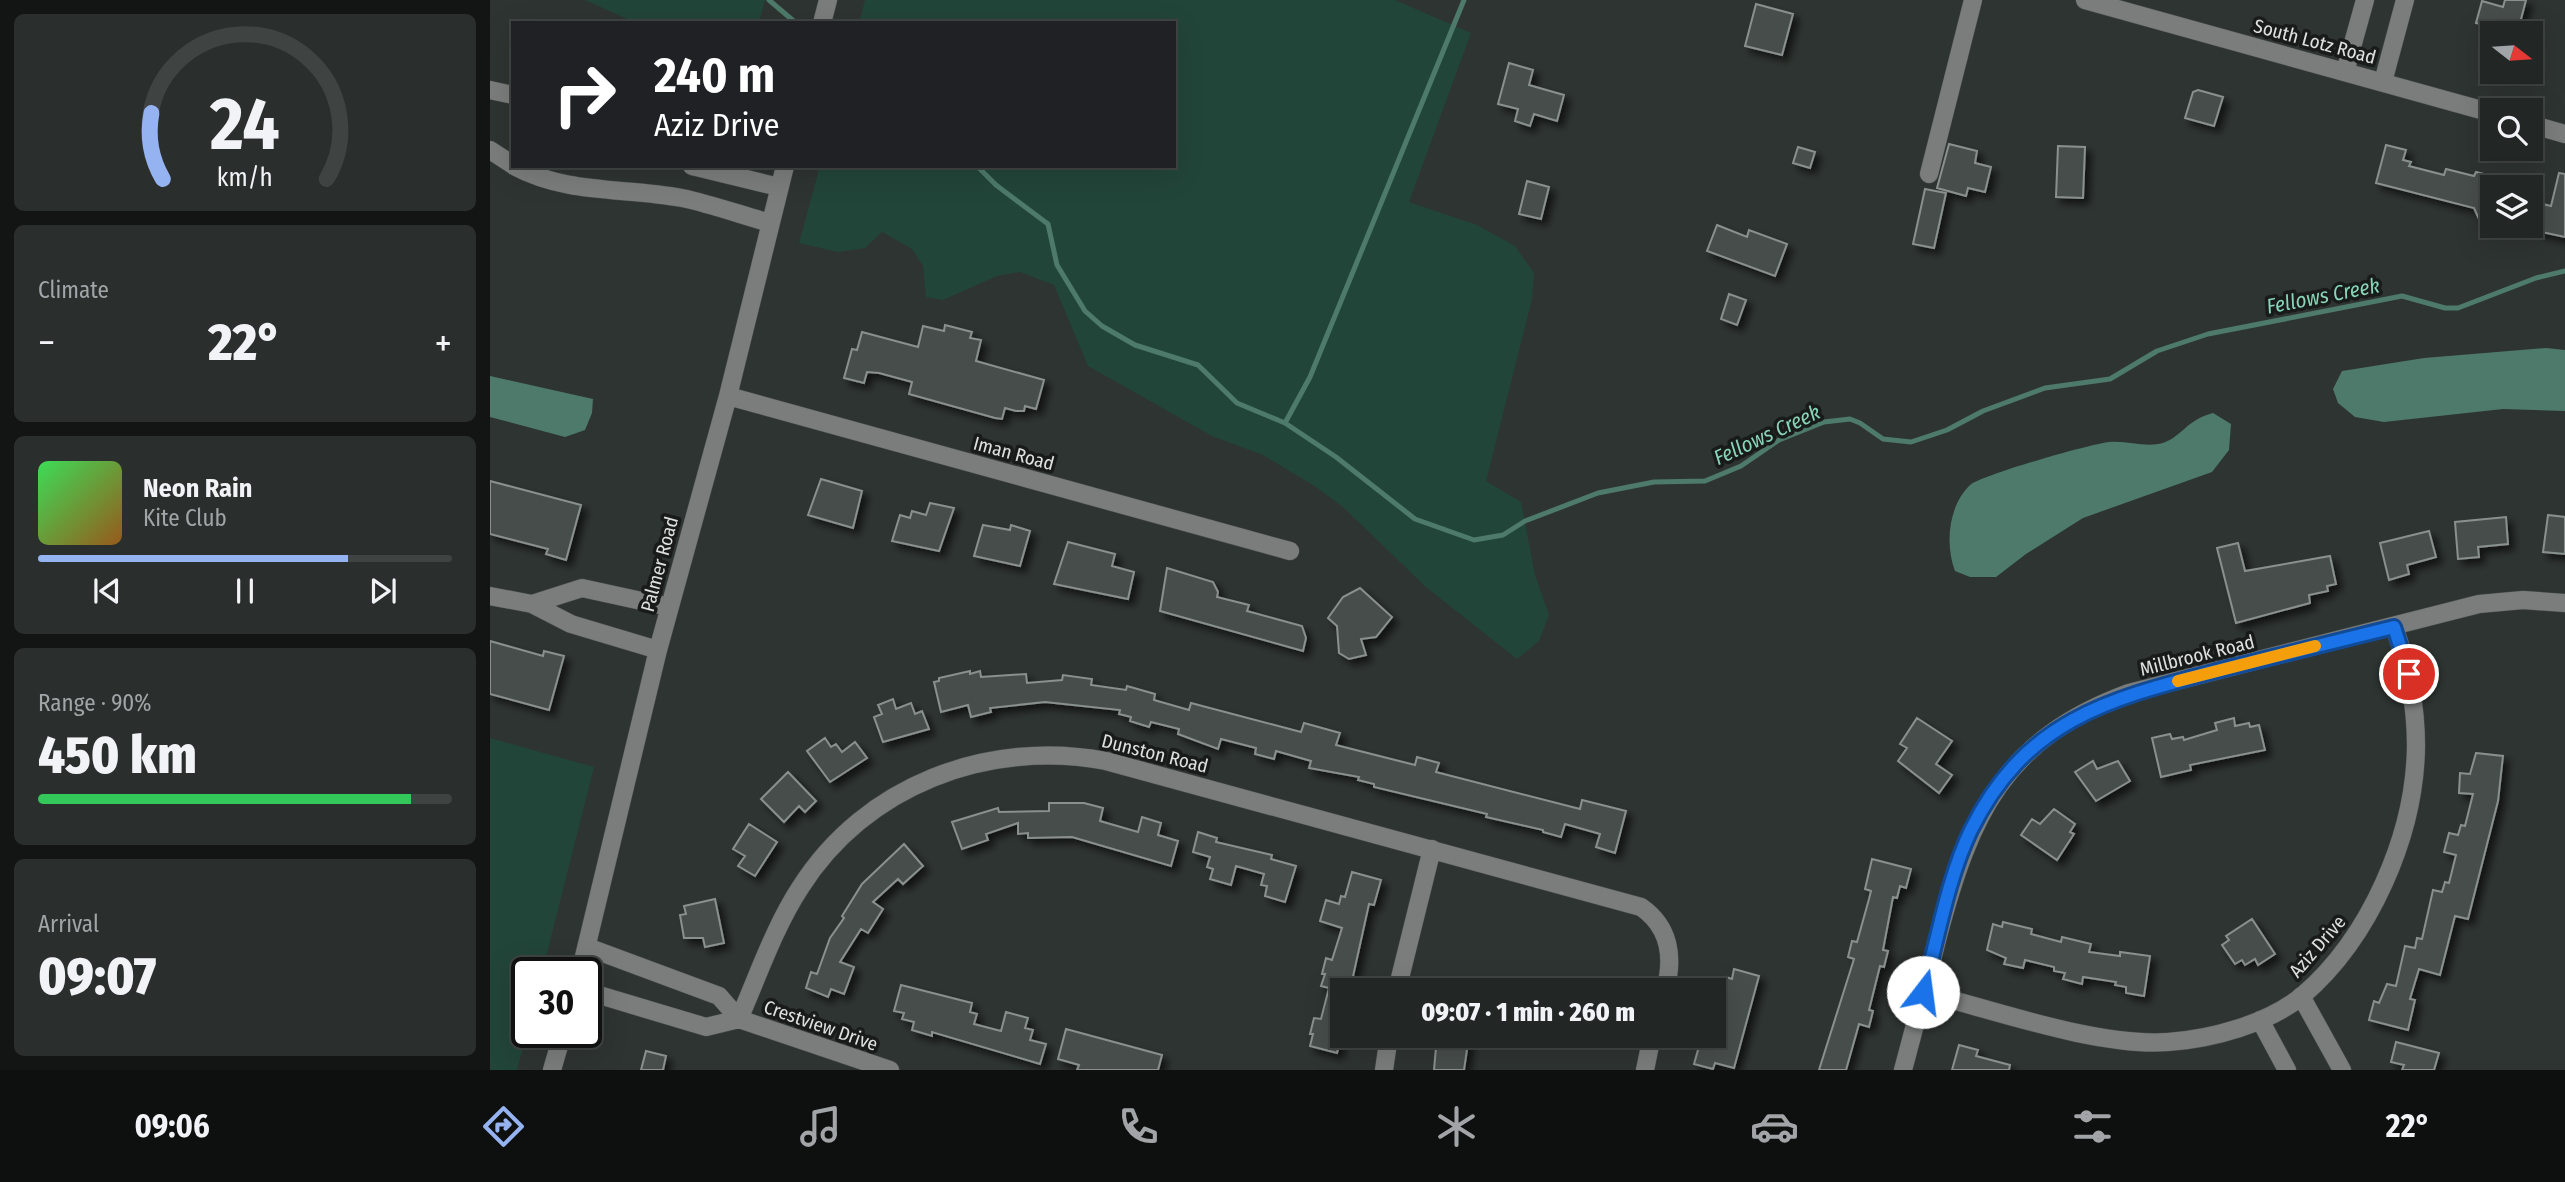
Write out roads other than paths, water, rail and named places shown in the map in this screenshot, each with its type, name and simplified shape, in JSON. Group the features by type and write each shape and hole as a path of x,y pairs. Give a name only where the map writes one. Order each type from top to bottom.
{"street":[{"path":"1930,174 1973,0"},
{"name":"South Lotz Road","path":"2085,0 2480,110"},
{"path":"2345,72 2365,0"},
{"path":"2383,82 2404,0"},
{"path":"491,93 511,95"},
{"path":"2543,128 2565,134"},
{"path":"490,150 511,165"},
{"path":"517,168 536,177 589,190 681,198 770,223"},
{"path":"681,198 690,168"},
{"path":"699,168 779,187"},
{"name":"Palmer Road","path":"584,957 658,650 728,396 784,168"},
{"name":"Iman Road","path":"728,396 1290,551"},
{"path":"532,604 582,588 669,607"},
{"path":"490,596 532,604 571,624 658,650"},
{"name":"Millbrook Road","path":"1903,1070 1955,874 1971,830 2003,778 2046,736 2086,711 2129,693 2479,604 2523,600 2565,603"},
{"name":"Aziz Drive","path":"1923,992 2089,1034 2134,1042 2197,1039 2260,1020 2301,996 2338,957 2365,921 2386,881 2405,820 2414,772 2415,723 2409,674 2394,627"},
{"name":"Dunston Road","path":"739,1019 790,904 831,847 877,807 900,792 962,766 1029,754 1106,761 1641,907 1664,932 1671,966 1668,978"},
{"path":"1400,978 1432,849"},
{"name":"Crestview Drive","path":"587,947 719,996 739,1019 890,1070"},
{"name":"Crestview Drive","path":"602,996 706,1027 739,1019"},
{"path":"2301,996 2342,1070"},
{"path":"2260,1020 2287,1070"},
{"path":"552,1070 558,1048"},
{"path":"1384,1070 1387,1048"},
{"path":"1645,1070 1650,1048"}],"waterway":[{"name":"Fellows Creek","path":"769,0 794,21"},
{"path":"1285,423 1310,377 1464,0"},
{"name":"Fellows Creek","path":"979,168 996,185 1048,224 1057,265 1085,311 1102,326 1135,345 1198,365 1237,403 1285,423 1336,457 1415,519 1474,540 1503,535 1525,521 1598,493 1654,482 1705,481 1741,466 1779,440 1824,422 1850,419 1883,439 1911,442 1947,430 1983,411 2045,388 2110,379 2157,351 2208,334 2402,296 2445,308 2458,308 2536,278 2565,271"}]}
